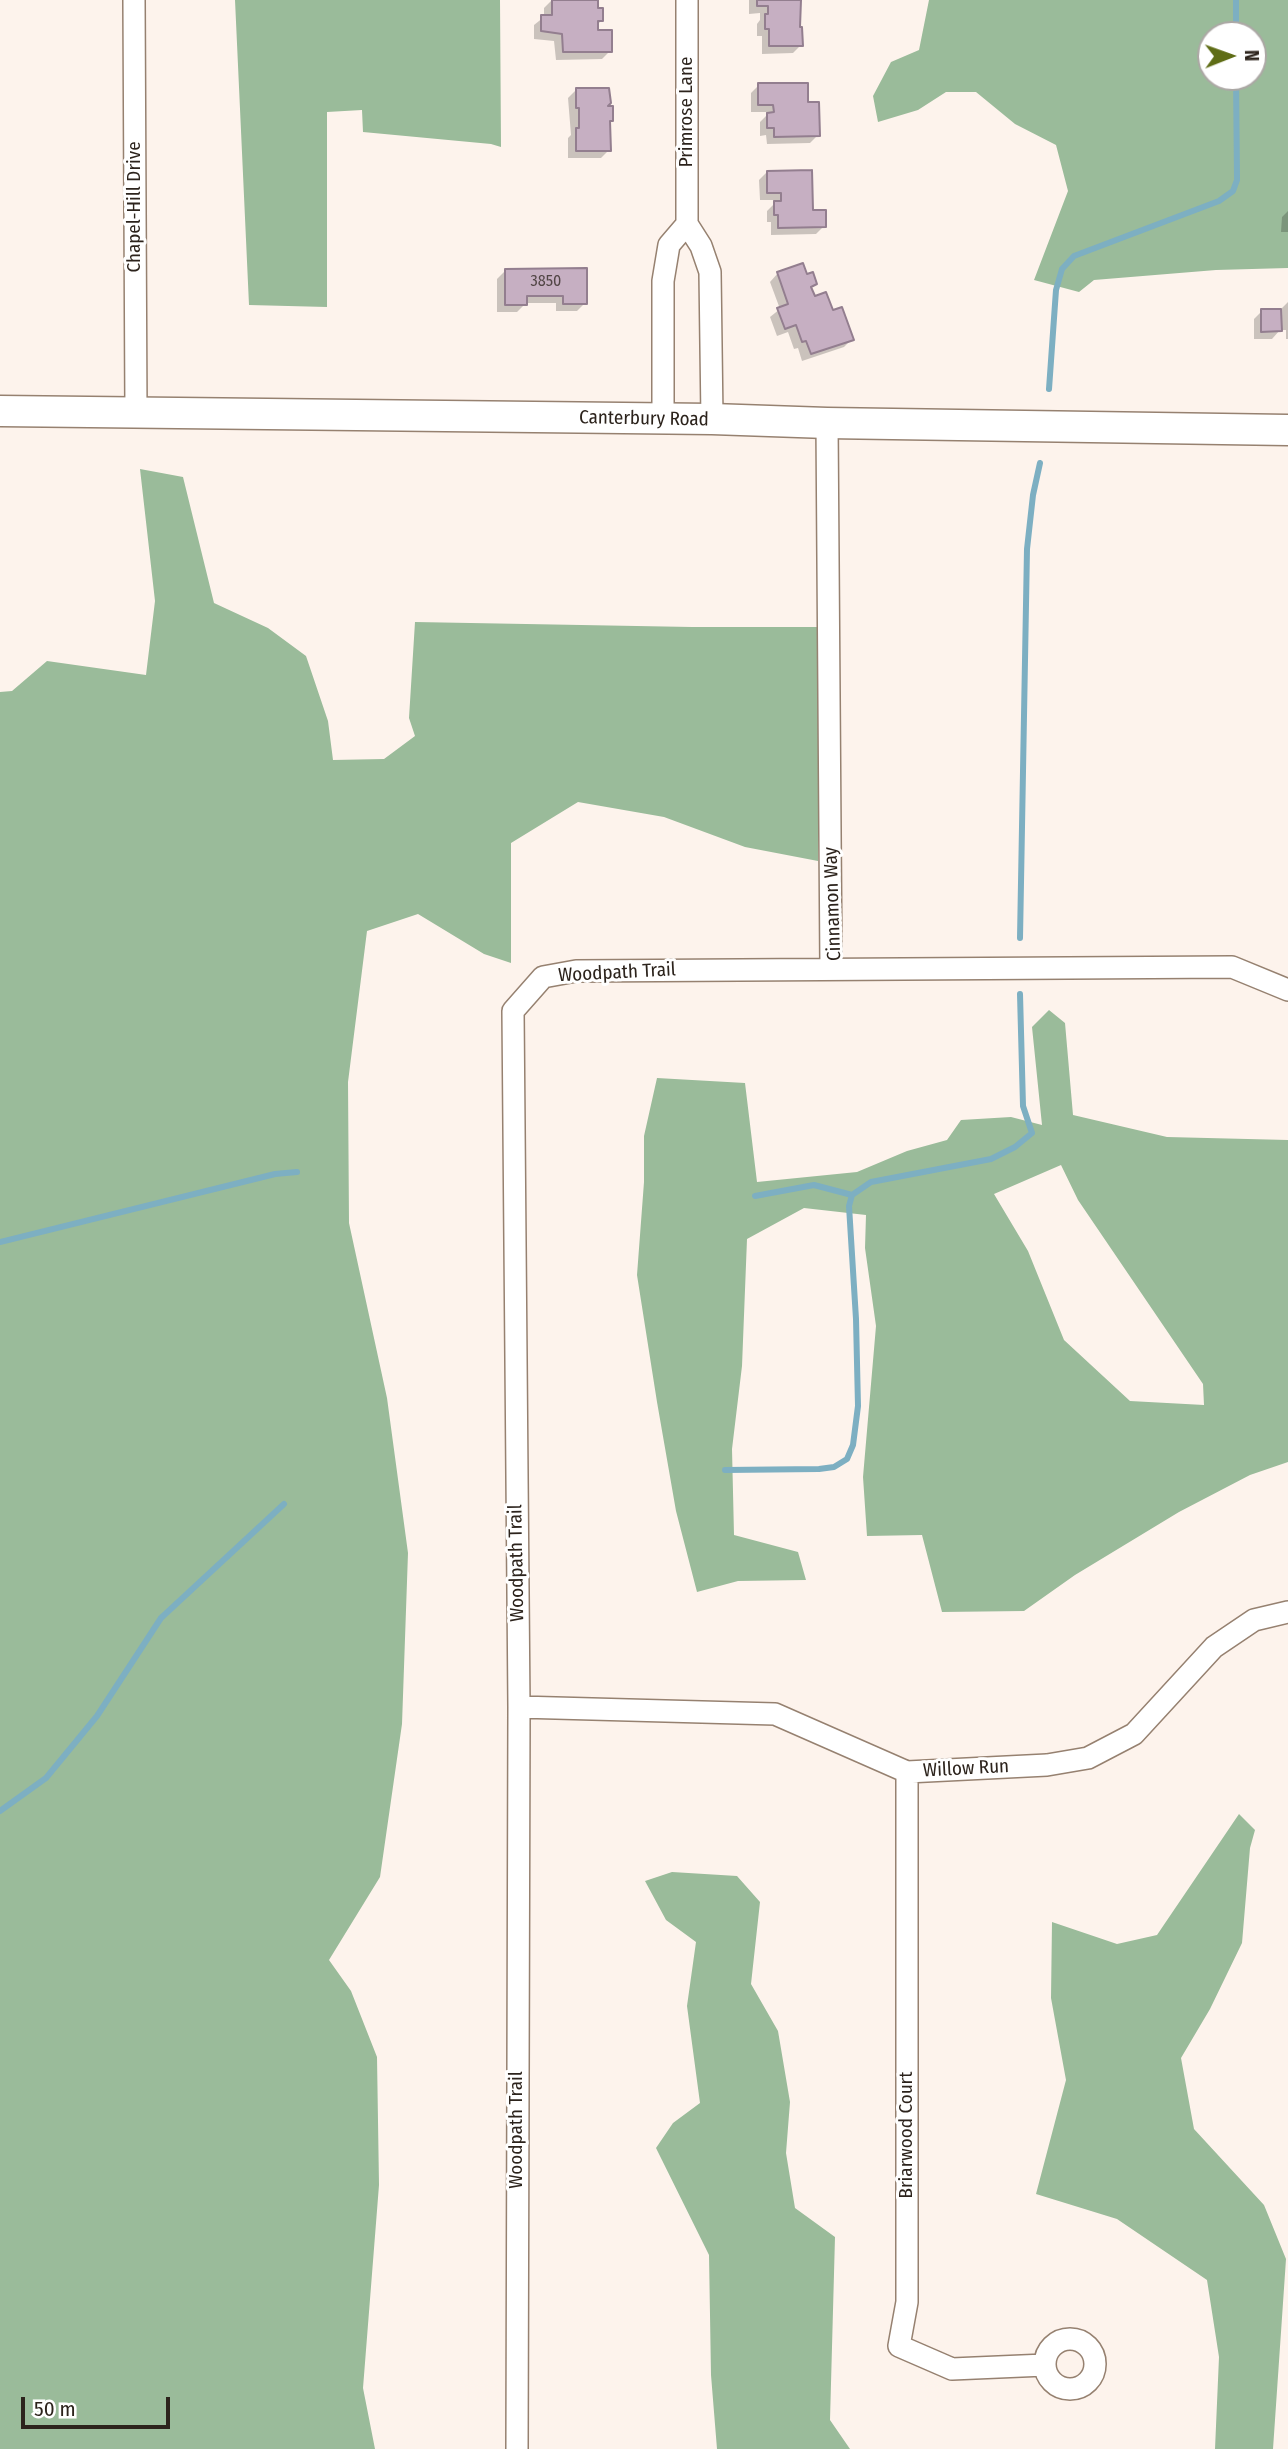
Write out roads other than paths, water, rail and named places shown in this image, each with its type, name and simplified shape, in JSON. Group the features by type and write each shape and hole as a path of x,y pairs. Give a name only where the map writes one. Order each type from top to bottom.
{"street":[{"name":"Chapel-Hill Drive","path":"134,0 136,413"},
{"name":"Primrose Lane","path":"687,0 687,224 701,246 710,272 712,419"},
{"path":"663,419 663,281 670,245 687,224"},
{"name":"Canterbury Road","path":"0,411 712,419 1288,430"},
{"name":"Cinnamon Way","path":"827,423 831,968 1232,967 1288,990"},
{"name":"Woodpath Trail","path":"517,2449 519,1707 513,1011 543,977 576,971 831,968"},
{"name":"Willow Run","path":"519,1707 775,1714 907,1772 1046,1765 1088,1758 1134,1734 1214,1647 1254,1620 1288,1612"},
{"name":"Briarwood Court","path":"907,1772 907,2302 899,2346 952,2368 1045,2365"}],"waterway":[{"path":"1236,0 1236,21"},
{"path":"1049,389 1056,290 1062,269 1074,256 1219,201 1233,191 1237,180 1236,91"},
{"path":"1020,938 1027,549 1033,495 1040,463"},
{"path":"725,1470 819,1469 834,1467 847,1459 853,1445 858,1406 849,1206 852,1195 871,1182 991,1159 1015,1147 1032,1133 1023,1106 1020,994"},
{"path":"0,1242 275,1174 297,1172"},
{"path":"755,1196 814,1185 852,1195"},
{"path":"0,1811 46,1778 97,1716 161,1618 284,1504"}]}
